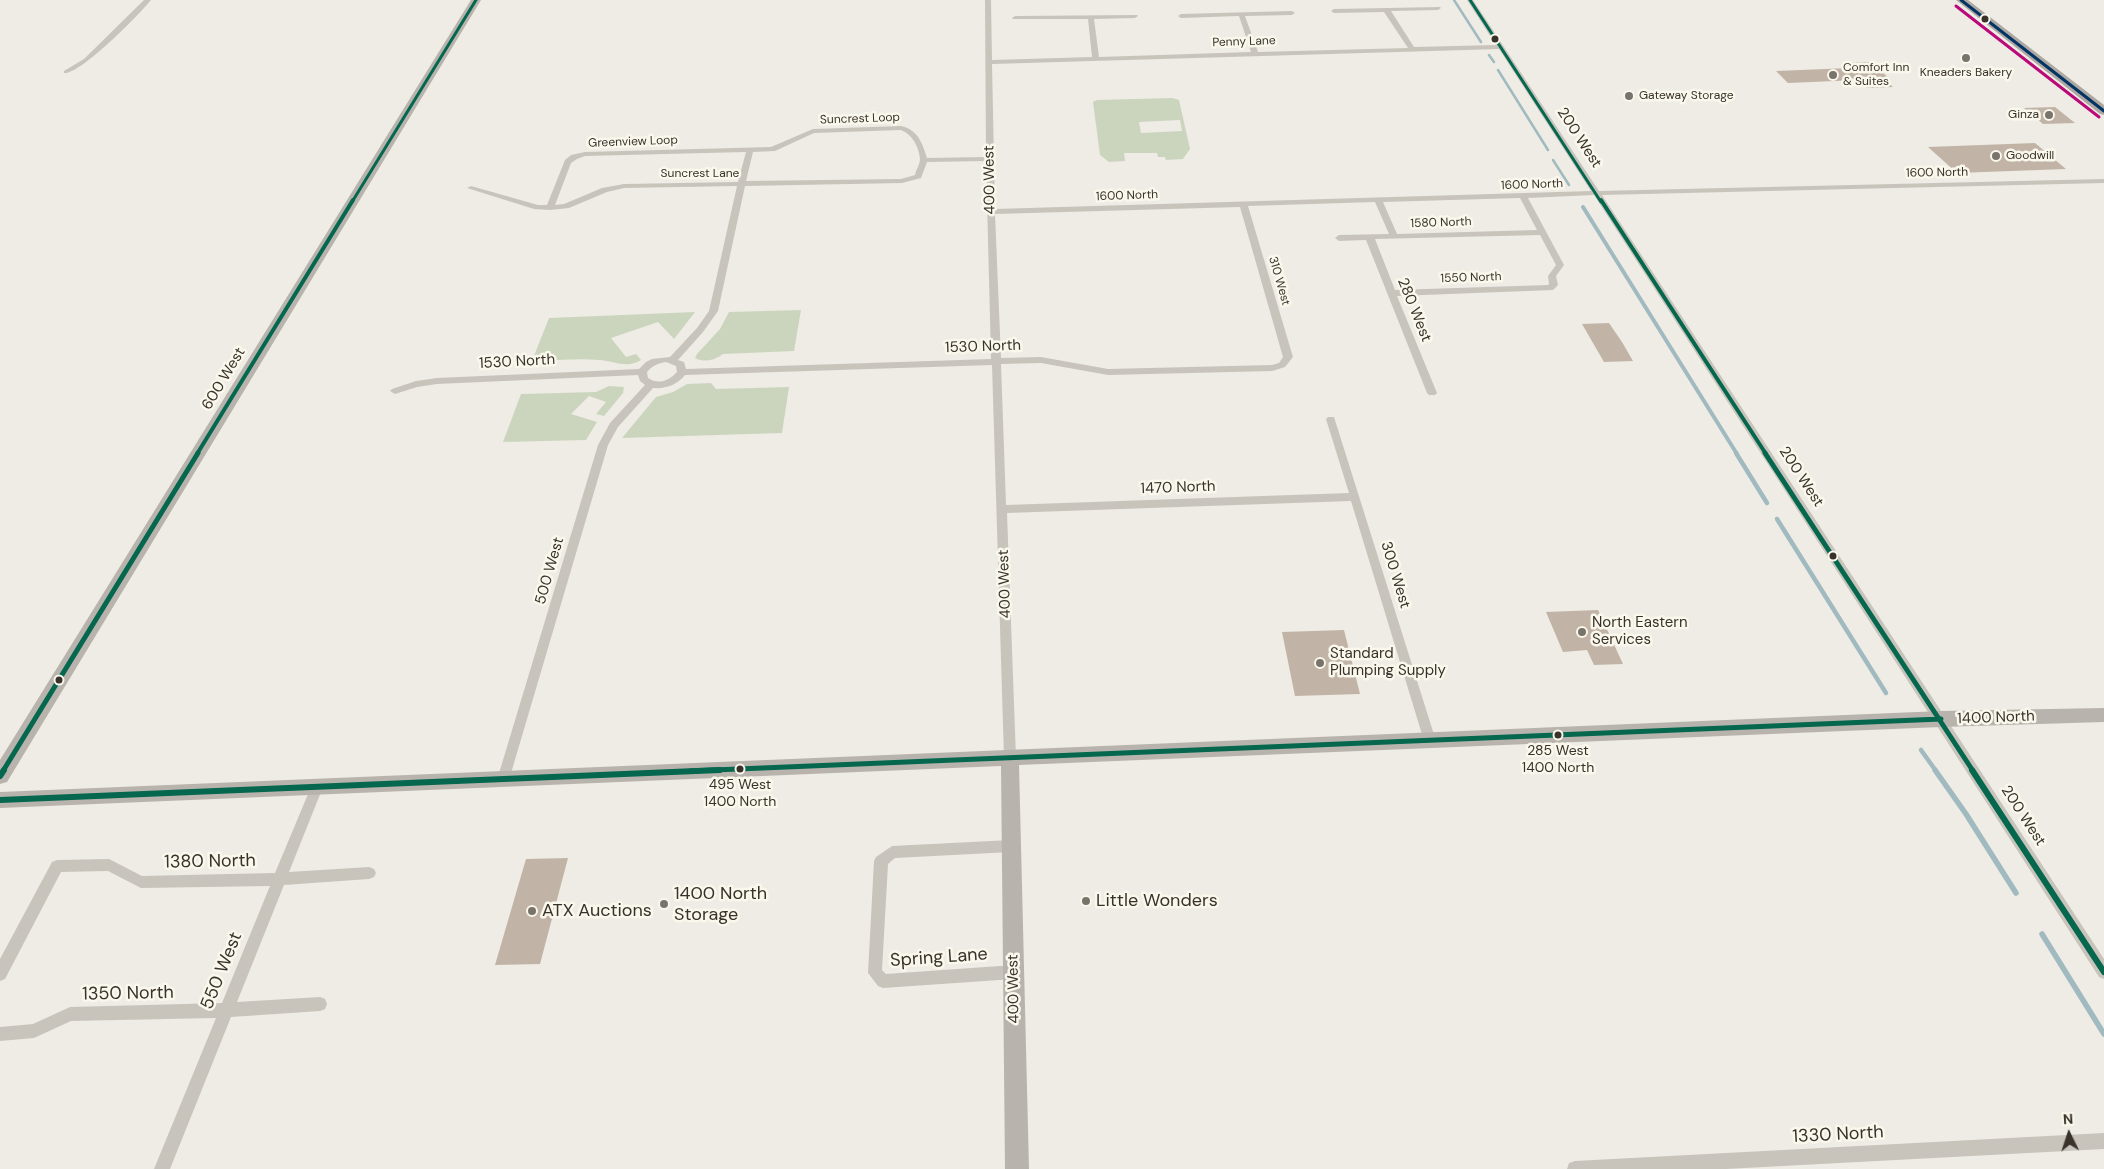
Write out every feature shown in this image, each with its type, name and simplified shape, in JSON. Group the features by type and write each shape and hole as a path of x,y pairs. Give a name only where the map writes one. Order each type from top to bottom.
{"main road":[{"path":"1961,0 2104,111"}],"street":[{"path":"66,72 86,60 148,0"},
{"name":"600 West","path":"0,776 476,0"},
{"name":"400 West","path":"988,0 991,212 1010,758 1017,1169"},
{"name":"200 West","path":"1470,0 2104,972"},
{"path":"1334,11 1438,8"},
{"path":"1386,9 1412,49"},
{"path":"1180,16 1292,13"},
{"path":"1241,14 1255,53"},
{"path":"1015,18 1135,16"},
{"path":"1091,18 1096,58"},
{"name":"Penny Lane","path":"988,62 1501,47"},
{"name":"Suncrest Loop","path":"750,150 772,149 783,146 801,135 813,132 901,128 914,133 924,160"},
{"path":"672,360 700,330 713,310 750,150"},
{"name":"Greenview Loop","path":"550,208 568,162 574,157 585,154 750,150"},
{"path":"924,160 990,159"},
{"name":"Suncrest Lane","path":"471,188 537,207 550,208 566,206 606,190 624,186 902,181 918,176 924,160"},
{"name":"1600 North","path":"991,212 1595,193 2104,181"},
{"path":"1523,196 1543,232"},
{"path":"1378,200 1394,237"},
{"name":"310 West","path":"1244,203 1288,357 1282,365"},
{"name":"1580 North","path":"1339,238 1543,232"},
{"name":"1550 North","path":"1393,293 1550,288 1554,285 1552,276 1560,265 1543,232"},
{"name":"280 West","path":"1370,238 1432,393"},
{"path":"672,360 681,364 682,372 676,380 670,383 651,384 643,379 642,372 654,361 672,360"},
{"name":"1530 North","path":"682,372 1041,360 1108,372 1272,368 1282,365"},
{"name":"1530 North","path":"395,390 436,381 642,372"},
{"name":"500 West","path":"503,780 603,445 614,425 651,384"},
{"name":"300 West","path":"1331,419 1430,741"},
{"name":"1470 North","path":"1002,509 1355,497"},
{"name":"1400 North","path":"0,800 1941,720 2104,715"},
{"name":"550 West","path":"162,1169 317,787"},
{"name":"Spring Lane","path":"1011,846 892,852 881,861 875,973 883,981 1014,972"},
{"name":"1380 North","path":"0,974 56,866 108,865 141,882 280,879 369,873"},
{"name":"1350 North","path":"0,1034 34,1031 70,1014 226,1010 320,1004"},
{"name":"1330 North","path":"1575,1169 2104,1141"}],"green space":[{"path":"1172,98 1179,100 1190,149 1183,159 1166,160 1165,157 1158,157 1157,153 1124,153 1125,161 1109,162 1100,155 1093,102 1097,100","holes":["1180,120 1182,131 1141,133 1139,122"]},
{"path":"801,310 794,351 723,354 706,361 695,358 720,329 729,312"},
{"path":"695,312 674,339 658,322 611,338 626,357 636,354 641,360 636,363 626,364 583,359 532,361 549,318"},
{"path":"711,383 716,389 789,387 782,433 622,438 656,397 673,392 687,384"},
{"path":"609,386 624,387 623,393 604,416 596,414 606,402 589,396 571,414 597,422 586,440 503,442 521,394 596,392"}],"building":[{"name":"Comfort Inn & Suites","path":"1871,62 1891,80 1885,80 1893,87 1867,88 1858,80 1788,83 1776,71 1850,68 1845,63"},
{"name":"Ginza","path":"2055,107 2075,123 2043,124 2024,108"},
{"name":"Goodwill","path":"2035,143 2066,169 1957,173 1928,147"},
{"path":"1609,323 1633,361 1604,362 1582,324"},
{"name":"North Eastern Services","path":"1598,610 1623,664 1594,665 1587,650 1563,652 1546,612"},
{"name":"Standard Plumping Supply","path":"1344,630 1360,694 1295,696 1282,632"},
{"name":"ATX Auctions","path":"568,858 540,964 495,965 526,859"}],"waterway":[{"path":"1454,0 1481,42"},
{"path":"1489,55 1494,62"},
{"path":"1498,70 1548,150"},
{"path":"1553,160 1569,185"},
{"path":"1583,207 1737,454"},
{"path":"1736,453 1767,503"},
{"path":"1777,519 1886,693"},
{"path":"1921,750 1936,771"},
{"path":"1935,770 1966,814 2016,893"},
{"path":"2042,934 2104,1034"}],"transit line":[{"path":"0,776 476,0"},
{"path":"1470,0 2104,972"},
{"path":"1961,0 2104,111"},
{"path":"1956,6 2099,117"},
{"path":"0,800 1941,719"}],"place":[{"name":"Kneaders Bakery","path":"1966,58"},
{"name":"Comfort Inn & Suites","path":"1833,75"},
{"name":"Gateway Storage","path":"1629,96"},
{"name":"Ginza","path":"2049,115"},
{"name":"Goodwill","path":"1996,156"},
{"name":"North Eastern Services","path":"1582,632"},
{"name":"Standard Plumping Supply","path":"1320,663"},
{"name":"285 West 1400 North","path":"1558,735"},
{"name":"495 West 1400 North","path":"740,769"},
{"name":"Little Wonders","path":"1086,901"},
{"name":"1400 North Storage","path":"664,904"},
{"name":"ATX Auctions","path":"532,911"}]}
